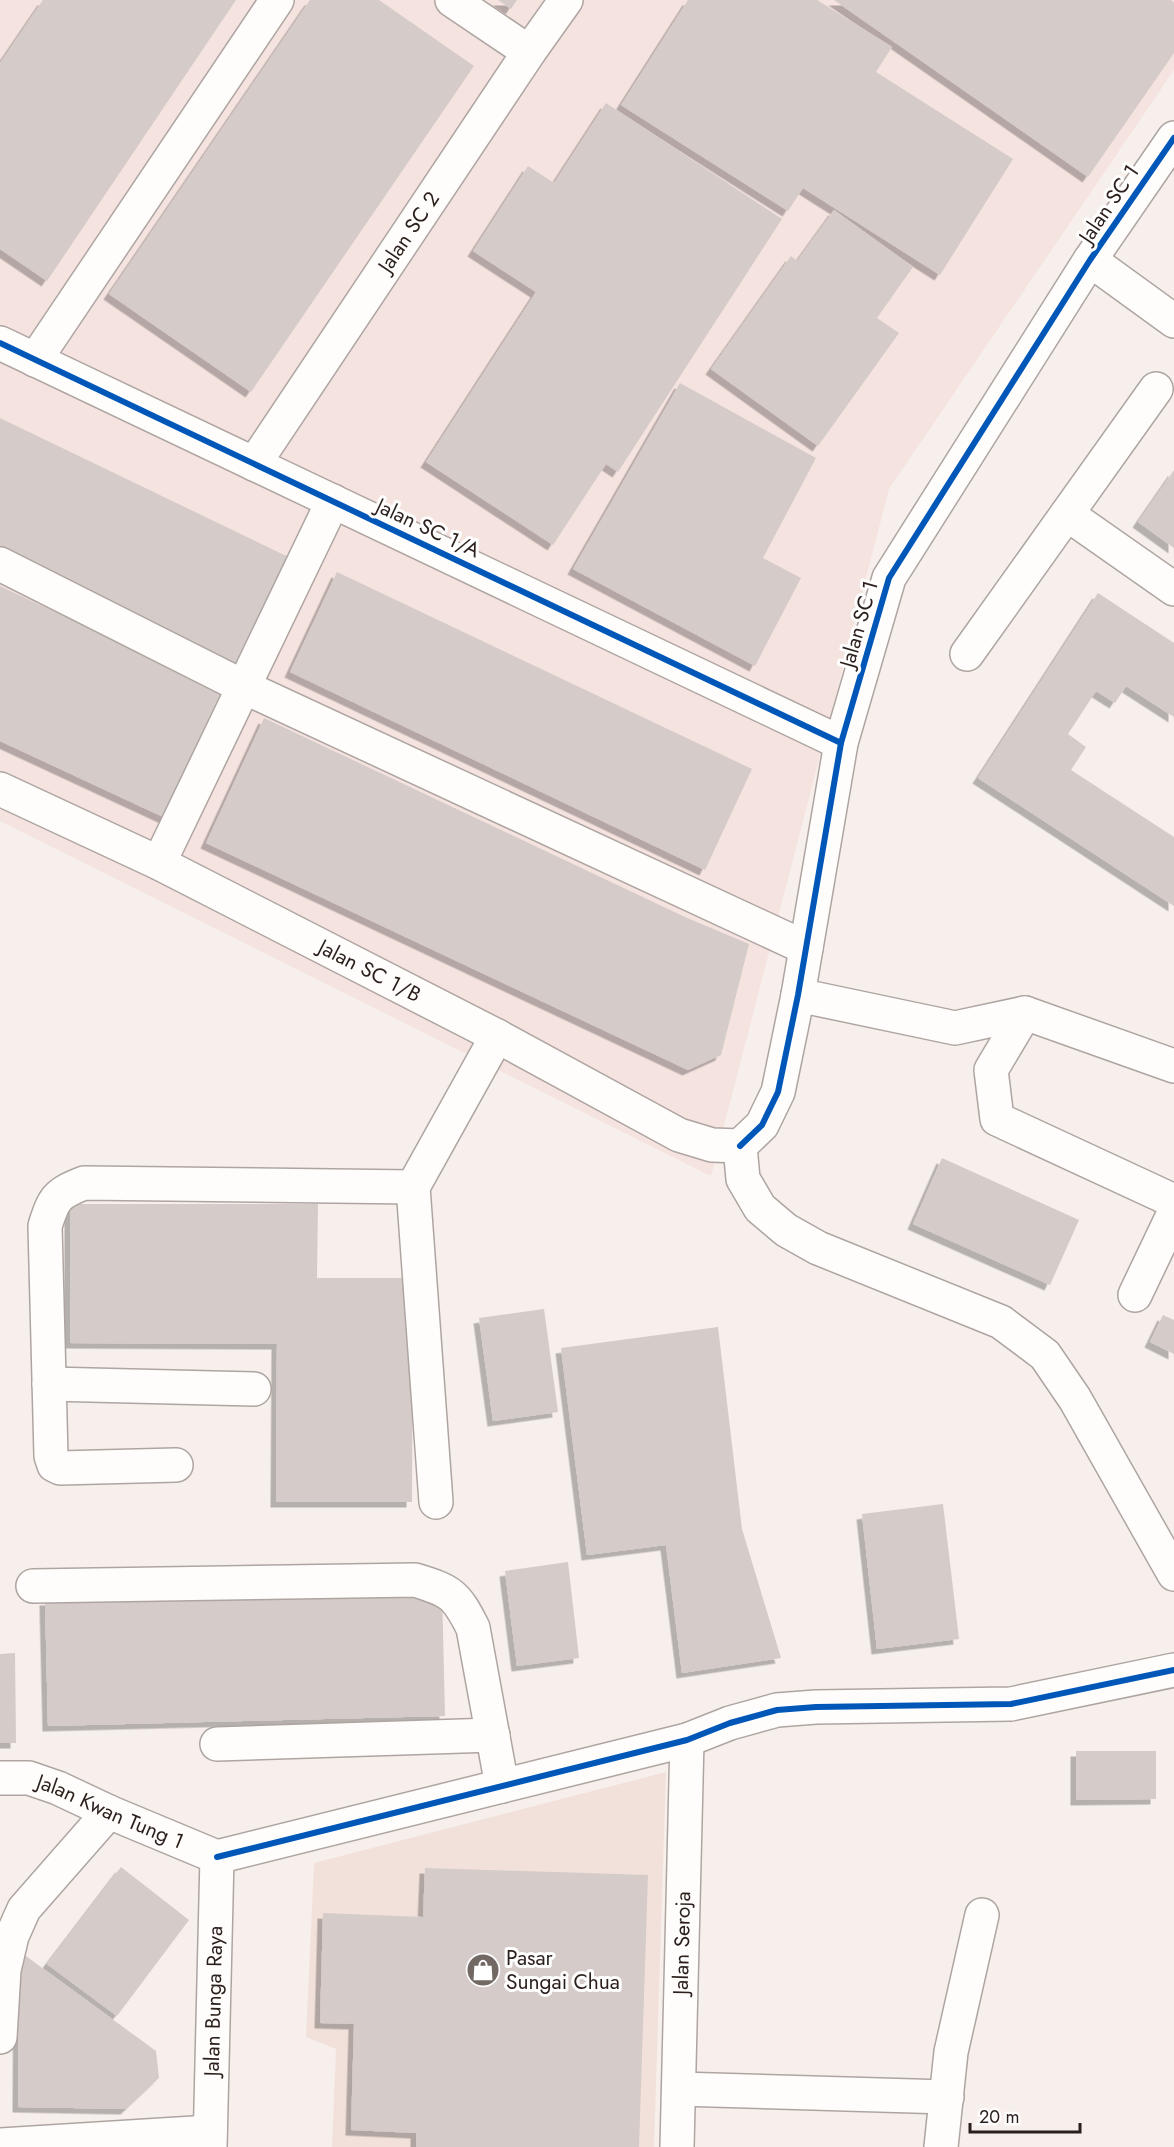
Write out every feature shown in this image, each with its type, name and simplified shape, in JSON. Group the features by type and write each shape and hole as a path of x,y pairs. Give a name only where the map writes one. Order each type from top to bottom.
{"street":[{"path":"36,360 277,0"},
{"path":"452,0 529,52"},
{"name":"Jalan SC 2","path":"254,464 566,0"},
{"name":"Jalan SC 1","path":"740,1146 762,1125 778,1092 798,995 841,743 888,578 1090,260 1174,138"},
{"path":"1090,260 1174,321"},
{"name":"Jalan SC 1/A","path":"0,343 841,743"},
{"path":"967,654 1156,389"},
{"path":"159,863 333,501"},
{"path":"1067,514 1174,589"},
{"path":"0,564 244,687 806,948"},
{"name":"Jalan SC 1/B","path":"0,789 159,863 497,1036 679,1135 712,1145 740,1146"},
{"path":"798,995 955,1028 1025,1013 1174,1066"},
{"path":"1025,1013 991,1070 996,1119 1174,1201"},
{"path":"436,1502 413,1187 497,1036"},
{"path":"740,1146 743,1179 760,1208 786,1230 818,1248 1001,1322 1045,1355 1075,1399 1174,1574"},
{"path":"176,1466 60,1468 54,1465 51,1456 45,1226 51,1207 63,1191 84,1183 413,1187"},
{"path":"1134,1295 1174,1213"},
{"path":"50,1384 254,1389"},
{"path":"33,1586 415,1580 444,1589 462,1605 473,1628 502,1786"},
{"path":"217,1857 687,1740 730,1723 777,1710 816,1707 1011,1704 1174,1670"},
{"path":"217,1744 493,1735"},
{"name":"Jalan Seroja","path":"677,2147 687,1740"},
{"name":"Jalan Kwan Tung 1","path":"0,1778 29,1778 57,1788 217,1857"},
{"path":"0,2037 4,1970 12,1936 24,1909 109,1812"},
{"name":"Jalan Bunga Raya","path":"210,2140 217,1857"},
{"path":"941,2147 951,2052 982,1915"},
{"path":"679,2089 947,2097"},
{"path":"0,2145 210,2140"}],"shaded area":[{"path":"0,0 1174,0 1174,70 889,489 711,1176 0,821"},
{"name":"Pasar Sungai Chua","path":"666,1772 654,2147 332,2147 336,2049 306,2037 314,1863"}],"building":[{"path":"43,0 236,0 47,281 0,249 0,63"},
{"path":"310,0 379,0 474,66 251,392 109,294"},
{"path":"498,0 517,0 511,9"},
{"path":"688,0 817,0 892,47 876,72 1013,159 940,275 803,188 788,211 621,105"},
{"path":"834,0 1171,0 1174,2 1174,53 1088,177"},
{"path":"606,103 782,219 618,472 606,464 553,545 426,462 536,292 473,251 528,166 554,183"},
{"path":"834,210 913,267 877,318 899,333 818,446 711,369 791,256 797,261"},
{"path":"680,383 816,458 763,558 801,578 755,666 573,569"},
{"path":"0,418 303,564 246,685 0,567"},
{"path":"1174,470 1174,548 1138,522"},
{"path":"337,572 752,769 705,870 290,672"},
{"path":"0,586 233,696 174,822 0,741"},
{"path":"1098,593 1174,643 1174,717 1126,686 1115,703 1096,691 1068,734 1086,747 1071,770 1174,837 1174,906 978,778"},
{"path":"264,718 685,917 749,944 721,1055 688,1070 206,843"},
{"path":"942,1158 1079,1220 1050,1285 913,1224"},
{"path":"70,1204 318,1204 317,1278 413,1278 412,1502 276,1502 277,1344 70,1343"},
{"path":"544,1309 558,1412 493,1421 479,1318"},
{"path":"1163,1315 1174,1320 1174,1354 1150,1342"},
{"path":"718,1327 742,1529 781,1658 682,1673 666,1545 587,1555 561,1348"},
{"path":"943,1504 959,1639 877,1649 862,1514"},
{"path":"568,1562 579,1658 517,1666 505,1571"},
{"path":"442,1590 445,1716 48,1726 45,1600"},
{"path":"15,1653 16,1743 0,1743 0,1654"},
{"path":"1076,1751 1156,1751 1156,1799 1076,1800"},
{"path":"121,1867 189,1920 117,2016 47,1964"},
{"name":"Pasar Sungai Chua","path":"425,1868 648,1875 639,2147 416,2147 416,2133 351,2130 354,2024 320,2023 323,1913 423,1917"},
{"path":"19,1951 156,2051 159,2078 126,2109 18,2107"}],"cycle path":[{"path":"740,1146 762,1125 778,1092 798,995 841,743 889,578 1090,260 1174,138"},
{"path":"0,343 841,743"},
{"path":"217,1857 687,1740 730,1723 777,1710 816,1707 1011,1704 1174,1670"}],"place":[{"name":"Pasar Sungai Chua","path":"483,1970"}]}
